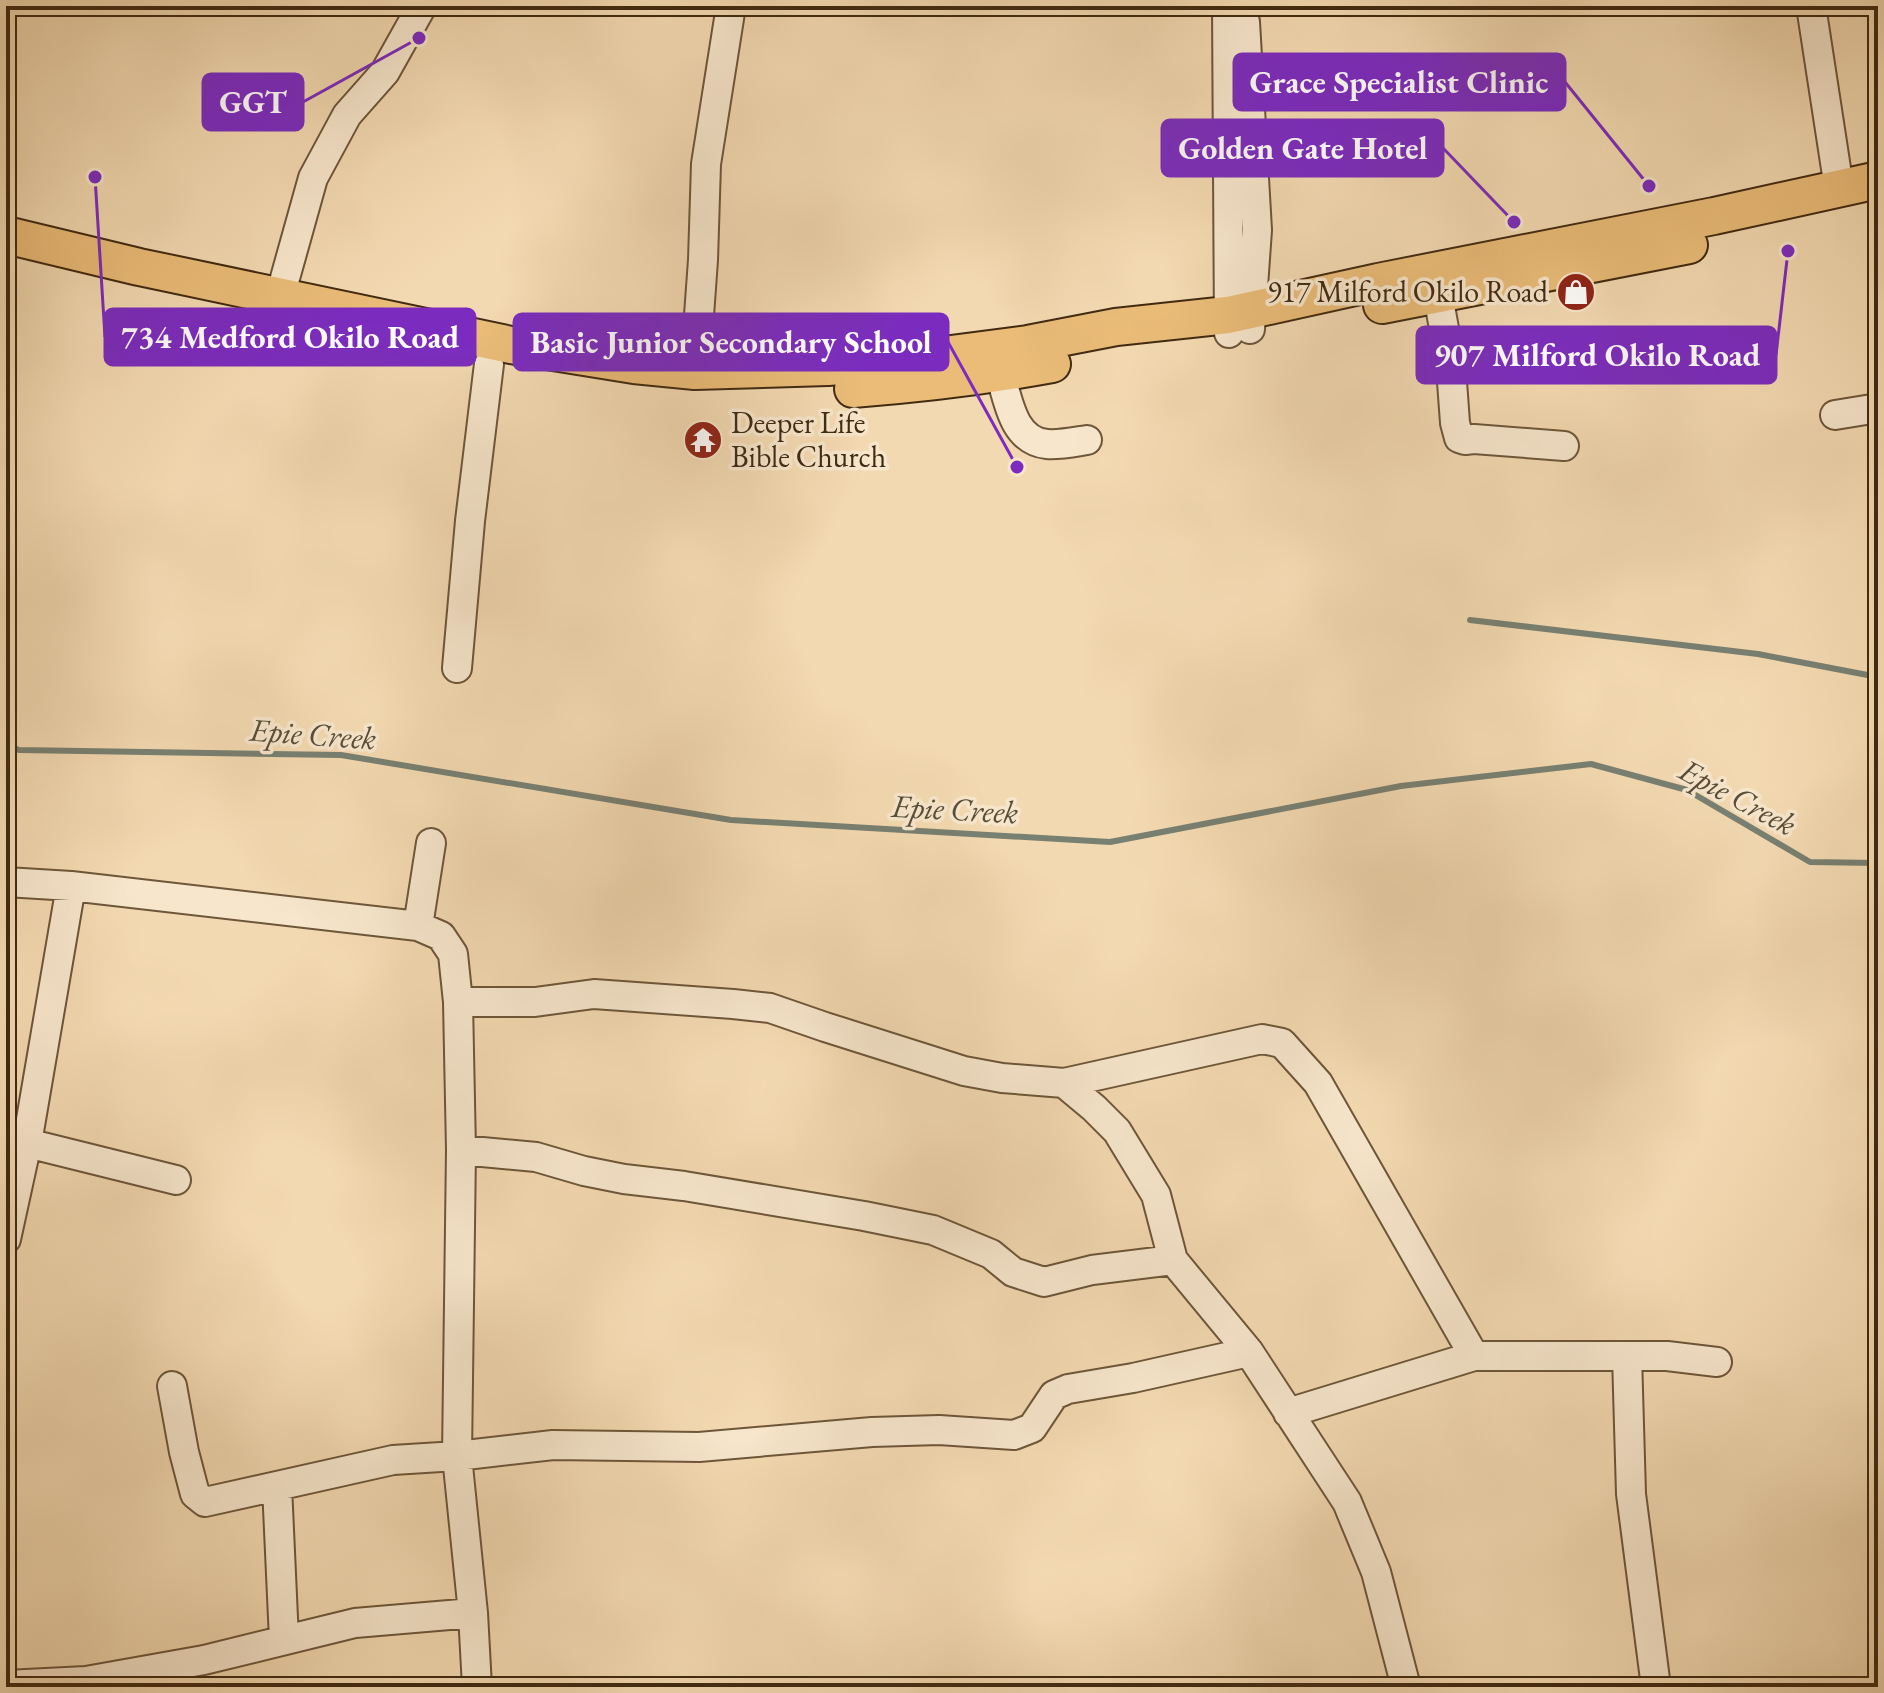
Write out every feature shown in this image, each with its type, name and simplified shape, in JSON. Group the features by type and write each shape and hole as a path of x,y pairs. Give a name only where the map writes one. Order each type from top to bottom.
{"main road":[{"path":"6,256 316,322 489,364 654,392 798,393 1000,373 1240,321 1560,245 1714,216 1878,180"},
{"path":"6,235 139,267 516,346 634,365 695,371 828,367 928,357 1028,344 1116,327 1240,321 1438,295 1878,206"}],"street":[{"path":"280,296 313,178 347,115 385,72 422,6"},
{"path":"695,371 706,164 731,6"},
{"path":"1227,6 1240,321"},
{"path":"1240,321 1257,230 1244,6"},
{"path":"1811,6 1839,188"},
{"path":"1438,295 1459,438 1564,446"},
{"path":"457,668 470,521 489,364"},
{"path":"1000,373 1013,418 1028,438 1050,445 1087,440"},
{"path":"1835,415 1878,408"},
{"path":"418,926 431,843"},
{"path":"6,882 71,886 418,926 441,936 453,954 458,1002 461,1150 457,1456 477,1687"},
{"path":"6,1239 27,1143 71,886"},
{"path":"458,1002 535,1002 594,994 770,1008 964,1071 1002,1078 1064,1083 1262,1039 1282,1043 1318,1083 1474,1356"},
{"path":"1064,1083 1117,1131 1156,1195 1173,1260 1249,1352 1347,1502 1376,1572 1406,1687"},
{"path":"27,1143 176,1180"},
{"path":"461,1150 536,1157 624,1179 684,1186 933,1230 991,1254 1013,1272 1044,1282 1092,1270 1173,1260"},
{"path":"172,1386 195,1494 205,1502 393,1460 553,1445 699,1447 872,1432 939,1430 1014,1435 1032,1428 1054,1395 1068,1389 1249,1352"},
{"path":"1288,1413 1474,1356 1667,1356 1717,1362"},
{"path":"1627,1356 1631,1494 1656,1687"},
{"path":"277,1486 284,1640"},
{"path":"6,1685 86,1681 204,1660 355,1623 473,1613"}],"waterway":[{"path":"1470,620 1758,654 1878,677"},
{"name":"Epie Creek","path":"6,745 19,750 341,755 731,820 1110,842 1401,786 1591,764 1687,790 1810,862 1878,863"}],"place":[{"name":"GGT","path":"419,38"},
{"name":"734 Medford Okilo Road","path":"95,177"},
{"name":"Grace Specialist Clinic","path":"1649,186"},
{"name":"Golden Gate Hotel","path":"1514,222"},
{"name":"907 Milford Okilo Road","path":"1788,251"},
{"name":"917 Milford Okilo Road","path":"1576,292"},
{"name":"Deeper Life Bible Church","path":"703,440"},
{"name":"Basic Junior Secondary School","path":"1017,467"}]}
